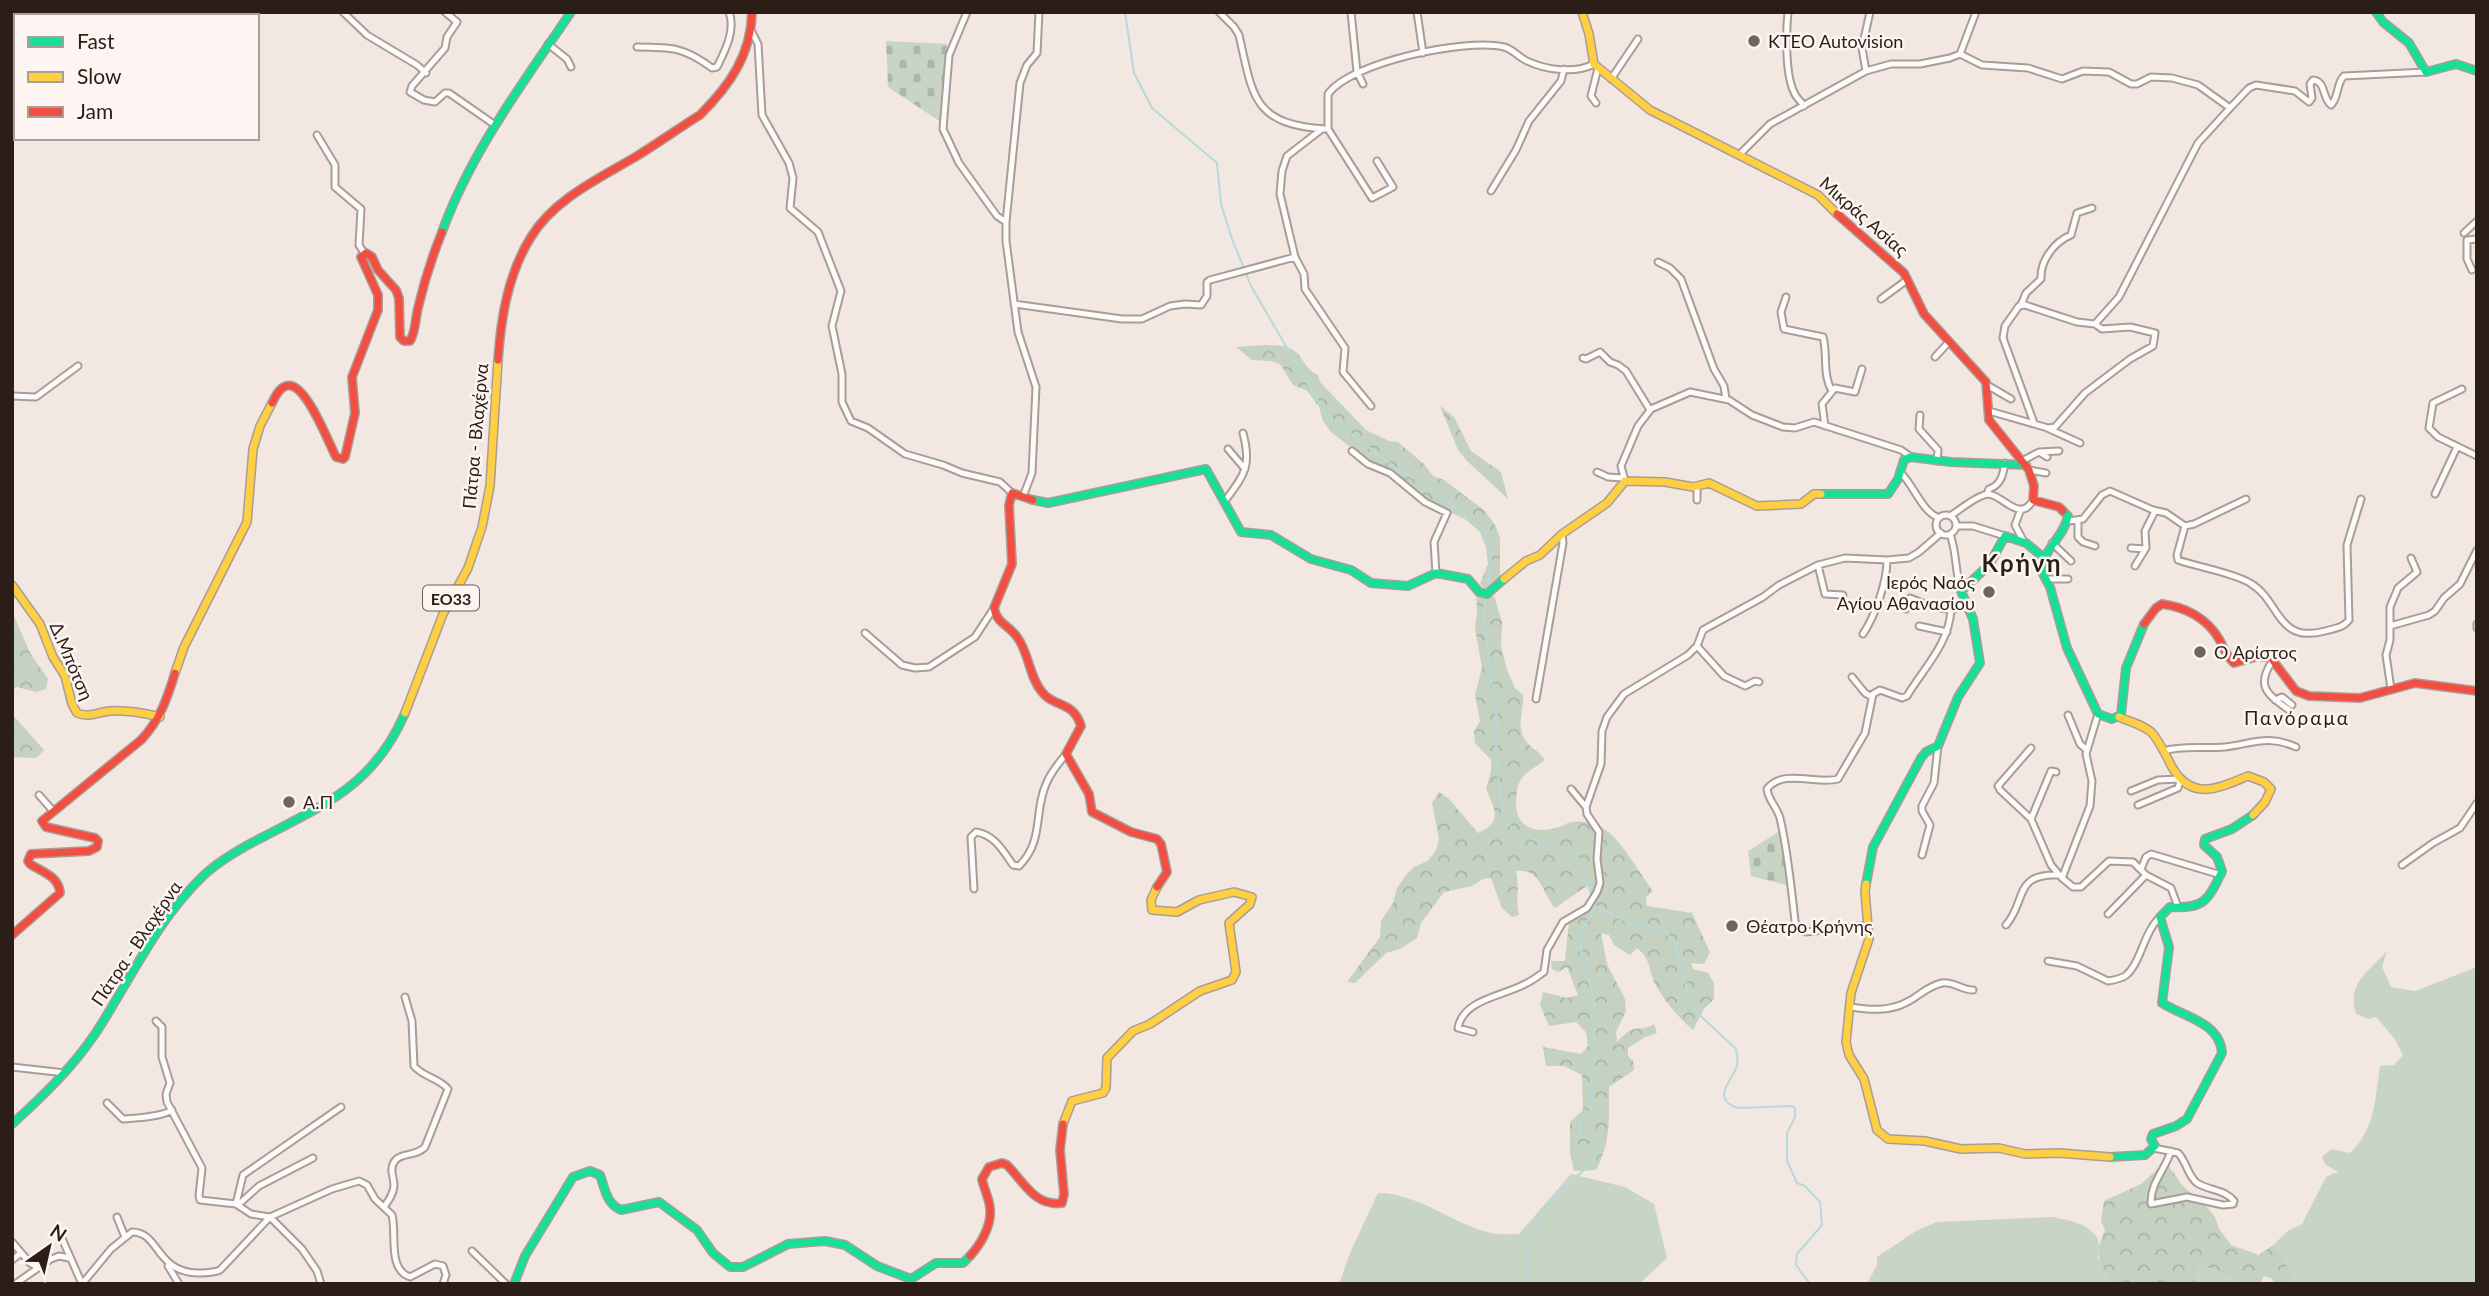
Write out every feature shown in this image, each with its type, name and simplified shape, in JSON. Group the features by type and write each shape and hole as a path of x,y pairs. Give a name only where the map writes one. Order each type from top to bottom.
{"street":[{"path":"342,12 367,35 426,73"},
{"path":"445,12 457,22 447,37 445,48 412,86 410,92 436,102 445,93 449,93 495,125"},
{"path":"317,135 335,165 335,187 361,209 359,245 364,253 372,257 378,271 396,290 401,304 400,337 404,341 410,341 414,334 416,314 427,272 463,178 571,12"},
{"path":"637,47 672,47 697,56 712,68 717,67 728,46 732,19 729,12"},
{"name":"Πάτρα - Βλαχέρνα","path":"12,1124 65,1073 95,1034 165,922 192,886 237,850 348,787 380,759 396,731 446,607 465,576 484,519 490,481 502,319 523,249 545,219 572,194 700,115 732,80 743,62 751,32 752,12"},
{"path":"967,12 949,55 943,128 959,163 997,216 1006,222"},
{"path":"1024,494 1032,473 1036,387 1021,341 1014,304 1006,222 1020,83 1027,65 1037,53 1039,12"},
{"path":"1219,12 1239,34 1252,91 1260,106 1286,122 1325,129"},
{"path":"1351,12 1357,72 1363,85"},
{"path":"1417,12 1423,53"},
{"path":"1583,12 1596,66 1591,96 1595,103"},
{"path":"1788,12 1787,42 1792,84 1794,93 1804,106"},
{"path":"1866,71 1862,48 1870,12"},
{"path":"1739,155 1770,124 1866,71 1891,64 1920,64 1960,54 1976,12"},
{"path":"2376,12 2383,22 2409,43 2426,72"},
{"path":"751,32 758,44 762,115 789,163 793,178 790,208 818,232 841,290 832,326 842,374 842,402 851,421 868,428 905,454 962,473 1000,482 1013,493 1024,494 1039,502 1048,503 1203,468 1209,472 1241,532 1271,535 1311,559 1351,570 1371,583 1408,586 1436,573 1468,579 1485,593 1525,561 1541,555 1562,534 1607,503 1624,480 1621,466 1638,426 1650,410 1690,392 1726,399 1752,415 1786,428 1796,428 1813,422 1901,450 1911,457 1937,461 2005,463 2046,473"},
{"path":"1611,79 1638,39"},
{"path":"548,44 567,60 571,67"},
{"path":"1377,161 1392,187 1372,198 1325,129 1328,94 1337,84 1357,72 1399,58 1464,47 1504,47 1533,63 1564,69 1596,66"},
{"path":"1960,54 1982,65 2028,68 2062,79 2083,71 2108,72 2133,85 2151,77 2172,78 2198,85 2230,108"},
{"path":"2095,324 2119,297 2198,142 2246,90 2253,86 2295,92 2309,102 2312,98 2310,84 2317,80 2331,105 2342,77 2426,72 2456,64 2477,71"},
{"name":"Μικράς Ασίας","path":"1596,66 1650,110 1818,195 1852,228 1896,264 1924,314 1987,385"},
{"path":"1491,191 1516,150 1529,121 1561,81 1564,69"},
{"path":"1325,129 1290,154 1282,171 1280,194 1295,257 1304,274 1304,289 1345,348 1343,372 1371,406"},
{"path":"2034,423 2003,338 2005,326 2021,305 2026,293 2041,279 2040,271 2046,257 2062,239 2071,235 2077,213 2092,208"},
{"path":"2464,233 2477,220"},
{"path":"2472,270 2465,251 2467,240 2477,239"},
{"path":"12,935 60,892 58,881 30,864 28,861 31,854 89,851 99,844 89,835 46,827 43,825 44,818 141,740 160,717 184,647 247,522 250,511 251,459 257,435 281,389 290,385 299,389 327,435 336,457 342,459 347,454 355,413 352,377 378,310 378,295 361,261 364,253"},
{"path":"1014,304 1122,319 1142,319 1170,306 1201,305 1205,302 1207,282 1210,280 1295,257"},
{"path":"1658,262 1678,274 1681,279 1714,369 1724,386 1726,399"},
{"path":"1881,299 1907,280"},
{"path":"1786,298 1781,312 1784,329 1823,337 1826,376 1832,391"},
{"path":"2021,305 2077,322 2095,324 2102,329 2130,327 2154,333 2153,346 2130,359 2085,393 2057,425 2052,428 2045,427"},
{"path":"1935,357 1948,343"},
{"path":"1583,358 1600,352 1609,362 1622,367 1650,410"},
{"path":"12,396 36,397 78,366"},
{"path":"1825,426 1822,404 1835,388 1855,392 1862,369"},
{"path":"1987,385 2009,398 2013,388"},
{"path":"1987,385 1990,422 2026,466 2034,483 2033,500 2029,507 2021,509 1987,494"},
{"path":"2462,389 2435,401 2430,410 2431,432 2477,456"},
{"path":"1989,411 2034,423 2080,443"},
{"path":"1920,415 1920,431 1938,450 1937,461"},
{"path":"1225,501 1245,469 1248,457 1243,433"},
{"path":"2435,494 2457,447"},
{"path":"1228,449 1245,469"},
{"path":"1352,451 1368,464 1398,478 1424,502 1447,513 1434,542 1436,573"},
{"path":"2026,466 2039,452 2059,451"},
{"path":"2039,452 2047,457"},
{"path":"1597,472 1624,480 1697,487 1709,483 1757,506 1796,504 1804,502 1814,494 1886,494 1891,491 1905,460 1911,457"},
{"path":"1950,516 1996,486 2005,463"},
{"path":"1900,472 1912,485 1928,511 1939,518"},
{"path":"1697,487 1697,500"},
{"path":"2068,521 2086,516 2102,495 2111,491 2155,511 2166,513 2185,526 2200,522 2246,499"},
{"path":"865,633 902,665 915,668 929,667 975,638 994,608 1012,564 1009,505 1013,493"},
{"path":"2185,526 2178,560 2250,583 2265,596 2270,606 2292,629 2300,633 2317,632 2340,628 2350,618 2347,545 2361,499"},
{"path":"2033,500 2061,508 2067,513 2068,521 2043,557 2041,570 2052,593 2065,643 2098,714 2086,758 2092,784 2090,806 2061,876"},
{"path":"2021,509 2015,525 2024,542"},
{"path":"2135,566 2146,548 2145,531 2155,511"},
{"path":"1941,533 1936,524 1944,515 1950,516 1956,526"},
{"path":"2078,520 2080,540 2095,546"},
{"path":"1950,534 1956,526"},
{"path":"1956,526 1971,526 2024,542 2043,557"},
{"path":"1473,1032 1458,1028 1470,1008 1525,985 1544,972 1547,950 1560,926 1567,918 1587,908 1597,892 1600,883 1597,859 1599,832 1587,814 1586,807 1601,764 1604,724 1624,694 1688,655 1697,646 1703,630 1818,565 1845,558 1886,560 1912,557 1941,533 1950,534"},
{"path":"1536,699 1563,543 1562,534"},
{"path":"1922,855 1930,825 1922,806 1934,782 1938,746 1958,697 1975,674 1980,661 1973,619 1956,575 1954,546 1950,534"},
{"path":"1961,591 1989,565 2005,536"},
{"path":"2052,542 2071,561"},
{"path":"2131,548 2146,548"},
{"path":"2389,626 2432,613 2460,584 2477,550"},
{"path":"2391,689 2386,655 2390,640 2390,607 2395,592 2417,571 2411,558"},
{"path":"1863,634 1882,588 1886,560"},
{"path":"1818,565 1825,594 1843,595"},
{"path":"2045,579 2068,579"},
{"name":"Δ.Μπότση","path":"12,585 40,624 53,657 65,676 77,713 88,717 107,711 135,712 160,717"},
{"path":"1906,609 1909,598 1951,610 1965,604"},
{"path":"2119,717 2124,707 2123,679 2127,663 2146,619 2160,604 2170,604 2202,620 2219,639 2228,658 2234,663 2267,656 2296,691 2309,696 2360,698 2415,683 2477,691"},
{"path":"974,889 971,837 976,832 984,833 1002,846 1013,865 1019,866 1028,856 1037,835 1046,783 1081,726 1072,709 1042,692 1017,636 999,622 994,608"},
{"path":"1868,925 1806,933 1799,930 1779,813 1767,792 1772,782 1783,779 1838,779 1865,733 1875,692 1880,690 1905,698 1947,632 1951,610"},
{"path":"1919,626 1947,632"},
{"path":"1697,646 1728,678 1745,686 1759,682"},
{"path":"2273,660 2263,682 2265,689 2275,700 2290,708"},
{"path":"1852,677 1865,693 1872,697"},
{"path":"2098,714 2111,719 2119,717 2150,732 2179,780 2178,788 2138,805"},
{"path":"2068,715 2080,744 2087,750"},
{"path":"2163,751 2188,746 2228,747 2258,740 2275,740 2296,747"},
{"path":"1938,746 1921,758 1873,847 1865,892 1868,947 1851,993 1846,1042 1849,1055 1864,1079 1877,1130 1888,1139 1930,1142 1961,1149 1999,1148 2025,1154 2059,1153 2096,1157 2145,1155 2154,1148 2171,1151 2181,1155 2190,1176 2197,1183 2228,1194 2234,1201 2233,1204 2223,1205 2187,1197 2151,1204 2151,1190 2171,1151"},
{"path":"2031,748 1998,786 2031,819 2051,865 2061,876 2071,886 2081,887 2088,883 2104,864 2115,859 2135,862 2146,875 2173,889 2178,907"},
{"path":"514,1284 525,1256 561,1195 573,1177 584,1171 600,1175 606,1198 616,1208 621,1210 659,1202 697,1230 713,1253 730,1267 743,1267 788,1244 825,1241 845,1245 877,1266 911,1279 919,1277 942,1261 960,1264 967,1262 982,1239 989,1221 989,1204 982,1179 989,1167 1002,1163 1007,1165 1033,1196 1052,1204 1062,1203 1065,1195 1061,1180 1062,1128 1069,1105 1076,1098 1103,1093 1106,1088 1107,1058 1133,1031 1150,1024 1200,991 1232,980 1237,972 1230,923 1252,900 1246,894 1234,892 1199,900 1177,912 1152,910 1150,897 1167,872 1161,844 1157,839 1116,826 1092,812 1089,794 1066,754"},
{"path":"2031,819 2051,771 2056,772"},
{"path":"2048,961 2077,966 2108,981 2126,976 2134,965 2149,930 2160,917 2170,907 2188,908 2200,905 2221,874 2220,862 2204,845 2204,839 2225,832 2244,821 2268,798 2271,789 2264,782 2251,777 2212,789 2195,787 2179,780 2158,780 2131,792"},
{"path":"1571,789 1586,807"},
{"path":"39,796 53,811"},
{"path":"2402,865 2433,842 2460,828 2477,803"},
{"path":"2141,869 2147,856 2151,854 2221,874"},
{"path":"2006,925 2028,883 2044,875 2061,876"},
{"path":"2108,914 2146,875"},
{"path":"2154,1148 2151,1139 2153,1134 2176,1126 2190,1115 2216,1065 2222,1047 2222,1042 2215,1032 2162,1003 2169,947 2160,917"},
{"path":"1850,1007 1871,1010 1889,1008 1911,1000 1923,990 1945,983 1973,990"},
{"path":"384,1207 394,1186 391,1170 394,1162 400,1156 418,1154 425,1147 447,1089 420,1073 414,1066 412,1021 405,998"},
{"path":"156,1021 162,1027 162,1057 170,1083 166,1094 202,1168 200,1200 237,1205 251,1214 270,1217 302,1249 317,1271 321,1284"},
{"path":"12,1067 65,1073"},
{"path":"107,1103 123,1119 159,1116 172,1110"},
{"path":"237,1205 243,1175 341,1107"},
{"path":"237,1205 259,1186 313,1158"},
{"path":"164,1261 180,1270 194,1273 216,1272 270,1217 355,1181 367,1185 375,1199 394,1219 395,1255 404,1275 410,1277 435,1264 443,1265 446,1275 443,1284"},
{"path":"117,1217 125,1237"},
{"path":"60,1234 82,1284 94,1267 132,1232 146,1236 179,1284"},
{"path":"12,1242 30,1263 39,1268"},
{"path":"472,1251 506,1284"},
{"path":"12,1260 21,1253"},
{"path":"15,1284 51,1259 59,1256 69,1258"}],"green space":[{"path":"886,41 947,44 941,122 888,87"},
{"path":"1282,346 1295,351 1309,369 1318,375 1320,382 1366,430 1389,441 1398,442 1425,465 1433,476 1444,480 1485,511 1500,538 1500,578 1491,588 1484,588 1480,584 1488,564 1486,547 1480,532 1465,519 1443,509 1410,487 1401,477 1366,459 1331,432 1312,397 1306,390 1293,385 1280,364 1252,360 1236,347"},
{"path":"1440,406 1454,417 1471,451 1501,472 1508,499 1458,450"},
{"path":"1476,591 1488,597 1494,596 1502,622 1501,646 1507,670 1515,688 1523,695 1522,735 1545,760 1528,772 1518,786 1516,810 1522,822 1533,829 1548,830 1571,822 1580,822 1607,831 1625,850 1653,891 1646,897 1647,906 1692,913 1710,952 1704,964 1691,963 1693,969 1708,973 1714,983 1714,999 1704,1009 1693,1030 1660,993 1642,953 1637,948 1630,955 1614,945 1609,935 1601,933 1607,964 1625,999 1626,1011 1616,1032 1617,1042 1633,1029 1654,1024 1657,1033 1628,1048 1628,1056 1633,1061 1634,1070 1609,1087 1607,1140 1596,1170 1574,1171 1570,1152 1570,1122 1583,1110 1582,1075 1564,1066 1546,1066 1543,1047 1581,1054 1588,1046 1586,1032 1576,1022 1549,1026 1540,1005 1543,992 1567,998 1578,995 1567,967 1558,972 1552,969 1551,961 1565,961 1569,921 1592,903 1592,894 1587,886 1555,908 1536,877 1531,873 1516,871 1519,915 1512,917 1502,908 1491,878 1483,879 1472,886 1444,892 1421,923 1417,938 1400,949 1386,953 1355,983 1347,982 1380,937 1381,921 1393,903 1397,888 1414,867 1428,861 1436,850 1439,839 1432,803 1439,792 1449,799 1478,833 1492,824 1494,819 1494,808 1486,788 1491,772 1491,760 1475,743 1474,732 1480,721 1475,695 1482,668 1475,628"},
{"path":"12,611 30,653 48,679 46,689 36,692 17,687 12,690"},
{"path":"12,714 44,750 36,758 12,757"},
{"path":"1783,829 1790,886 1751,876 1748,851"},
{"path":"2387,951 2382,967 2391,987 2415,991 2477,967 2477,1284 2293,1284 2294,1279 2273,1245 2289,1230 2302,1224 2326,1177 2339,1173 2325,1164 2322,1157 2331,1149 2350,1153 2359,1143 2373,1112 2380,1066 2394,1065 2403,1055 2394,1038 2376,1017 2369,1019 2356,1014 2354,1003 2354,994 2361,979"},
{"path":"2162,1165 2168,1165 2182,1185 2207,1207 2231,1245 2259,1255 2273,1245 2294,1279 2293,1284 2275,1284 2271,1278 2264,1276 2260,1284 2238,1284 2235,1279 2202,1265 2195,1274 2195,1284 2114,1282 2099,1258 2099,1246 2105,1230 2101,1221 2104,1201 2141,1184"},
{"path":"1571,1174 1625,1187 1654,1204 1667,1258 1639,1284 1339,1284 1350,1253 1378,1193 1393,1194 1421,1203 1477,1229 1491,1233 1519,1234"},
{"path":"2053,1217 2076,1223 2092,1232 2098,1241 2098,1259 2129,1284 1867,1284 1877,1265 1877,1257 1916,1231 1937,1222"},
{"path":"2202,1265 2235,1279 2238,1284 2195,1284 2195,1274"}],"waterway":[{"path":"1125,12 1134,73 1152,108 1217,163 1221,204 1251,286 1326,415 1396,468 1430,488 1483,530 1491,557 1487,590"},
{"path":"1486,596 1483,614 1497,721 1496,752 1503,820 1537,841 1576,851 1592,897"},
{"path":"1594,902 1596,907 1626,921 1664,931 1675,942 1691,1007 1736,1049 1737,1066 1725,1089 1725,1100 1739,1108 1795,1108 1795,1117 1787,1133 1787,1161 1797,1183 1805,1186 1820,1202 1822,1225 1797,1254 1796,1265 1810,1284"},
{"path":"1527,1284 1526,1245 1553,1198 1594,1161 1601,1145 1581,1136 1579,1123 1590,1111 1594,1080 1595,1004 1581,953 1581,933 1595,907"}],"traffic: fast":[{"path":"442,232 483,146 571,12"},
{"path":"2376,12 2383,22 2409,43 2426,72 2456,64 2477,71"},
{"path":"1821,494 1888,494 1898,479 1904,460 1910,457 1951,462 2026,465"},
{"path":"1033,500 1048,503 1206,469 1241,532 1271,535 1311,559 1351,570 1371,583 1408,586 1436,573 1468,579 1479,592 1487,594 1504,579"},
{"path":"2063,511 2068,516 2066,523 2046,555 2041,570 2050,587 2067,648 2098,714 2112,719 2121,715 2126,668 2144,624"},
{"path":"1866,884 1873,847 1921,758 1938,746 1958,697 1980,663 1973,619 1961,591 1989,565 2005,536 2026,543 2043,557"},
{"path":"12,1124 77,1059 108,1014 157,932 203,876 232,854 309,813 347,788 379,757 405,713"},
{"path":"2110,1157 2145,1155 2155,1146 2151,1139 2153,1134 2187,1119 2222,1053 2220,1043 2208,1027 2162,1003 2169,947 2160,917 2170,907 2190,906 2204,901 2222,871 2217,857 2204,845 2205,839 2232,829 2253,815"},
{"path":"514,1284 525,1256 573,1177 590,1171 600,1175 607,1195 616,1207 621,1210 659,1202 697,1230 713,1253 730,1267 743,1267 788,1244 825,1241 845,1245 877,1266 911,1279 936,1263 963,1263 970,1256"}],"traffic: slow":[{"path":"1582,12 1594,64 1650,110 1818,195 1837,214"},
{"path":"405,713 443,614 468,568 482,527 490,486 498,360"},
{"path":"175,673 184,647 247,522 253,449 260,426 272,403"},
{"path":"1504,579 1607,503 1625,481 1665,482 1693,487 1709,483 1757,506 1801,504 1814,494 1821,494"},
{"path":"12,585 40,624 53,657 65,676 77,713 90,715 123,711 160,717"},
{"path":"2119,717 2150,731 2172,767 2188,785 2216,788 2248,776 2264,782 2271,789 2265,802 2253,815"},
{"path":"1866,884 1869,939 1851,993 1846,1042 1849,1055 1864,1079 1877,1130 1888,1139 1925,1141 1961,1149 1999,1148 2025,1154 2059,1153 2110,1157"},
{"path":"1063,1124 1072,1101 1103,1093 1106,1088 1107,1058 1133,1031 1150,1024 1200,991 1232,980 1236,972 1229,923 1250,904 1252,897 1234,892 1199,900 1177,912 1152,910 1151,900 1157,887"}],"traffic: jam":[{"path":"498,360 501,328 511,281 531,237 552,211 565,200 700,115 721,92 737,68 748,42 752,12"},
{"path":"1837,214 1904,273 1924,314 1986,382 1989,420 2029,470 2034,486 2033,500 2059,507 2063,511"},
{"path":"272,403 286,386 301,392 336,457 345,457 355,413 352,377 378,310 378,295 361,257 366,253 372,257 378,270 396,290 399,298 400,337 404,341 410,341 426,279 442,232"},
{"path":"1033,500 1012,493 1009,505 1012,564 994,608 1000,621 1021,643 1034,679 1042,692 1068,708 1078,718 1081,726 1066,754 1089,794 1092,812 1131,832 1157,839 1161,844 1167,872 1157,887"},
{"path":"2144,624 2162,604 2187,611 2208,625 2234,663 2259,656 2271,658 2296,691 2309,696 2360,698 2415,683 2477,691"},
{"path":"12,935 60,893 53,878 30,864 28,861 31,854 89,851 97,847 98,841 95,838 46,827 42,821 141,740 162,709 175,673"},
{"path":"970,1256 982,1240 989,1221 989,1204 982,1179 989,1167 1002,1163 1007,1165 1037,1197 1044,1201 1062,1203 1064,1194 1060,1150 1063,1124"}],"place":[{"name":"KTEO Autovision","path":"1754,41"},
{"name":"Ιερός Ναός Αγίου Αθανασίου","path":"1989,592"},
{"name":"Ο Αρίστος","path":"2200,652"},
{"name":"Α.Π","path":"289,802"},
{"name":"Θέατρο Κρήνης","path":"1732,926"}],"district":[{"name":"Κρήνη","path":"2022,562"},
{"name":"Πανόραμα","path":"2297,717"}]}
